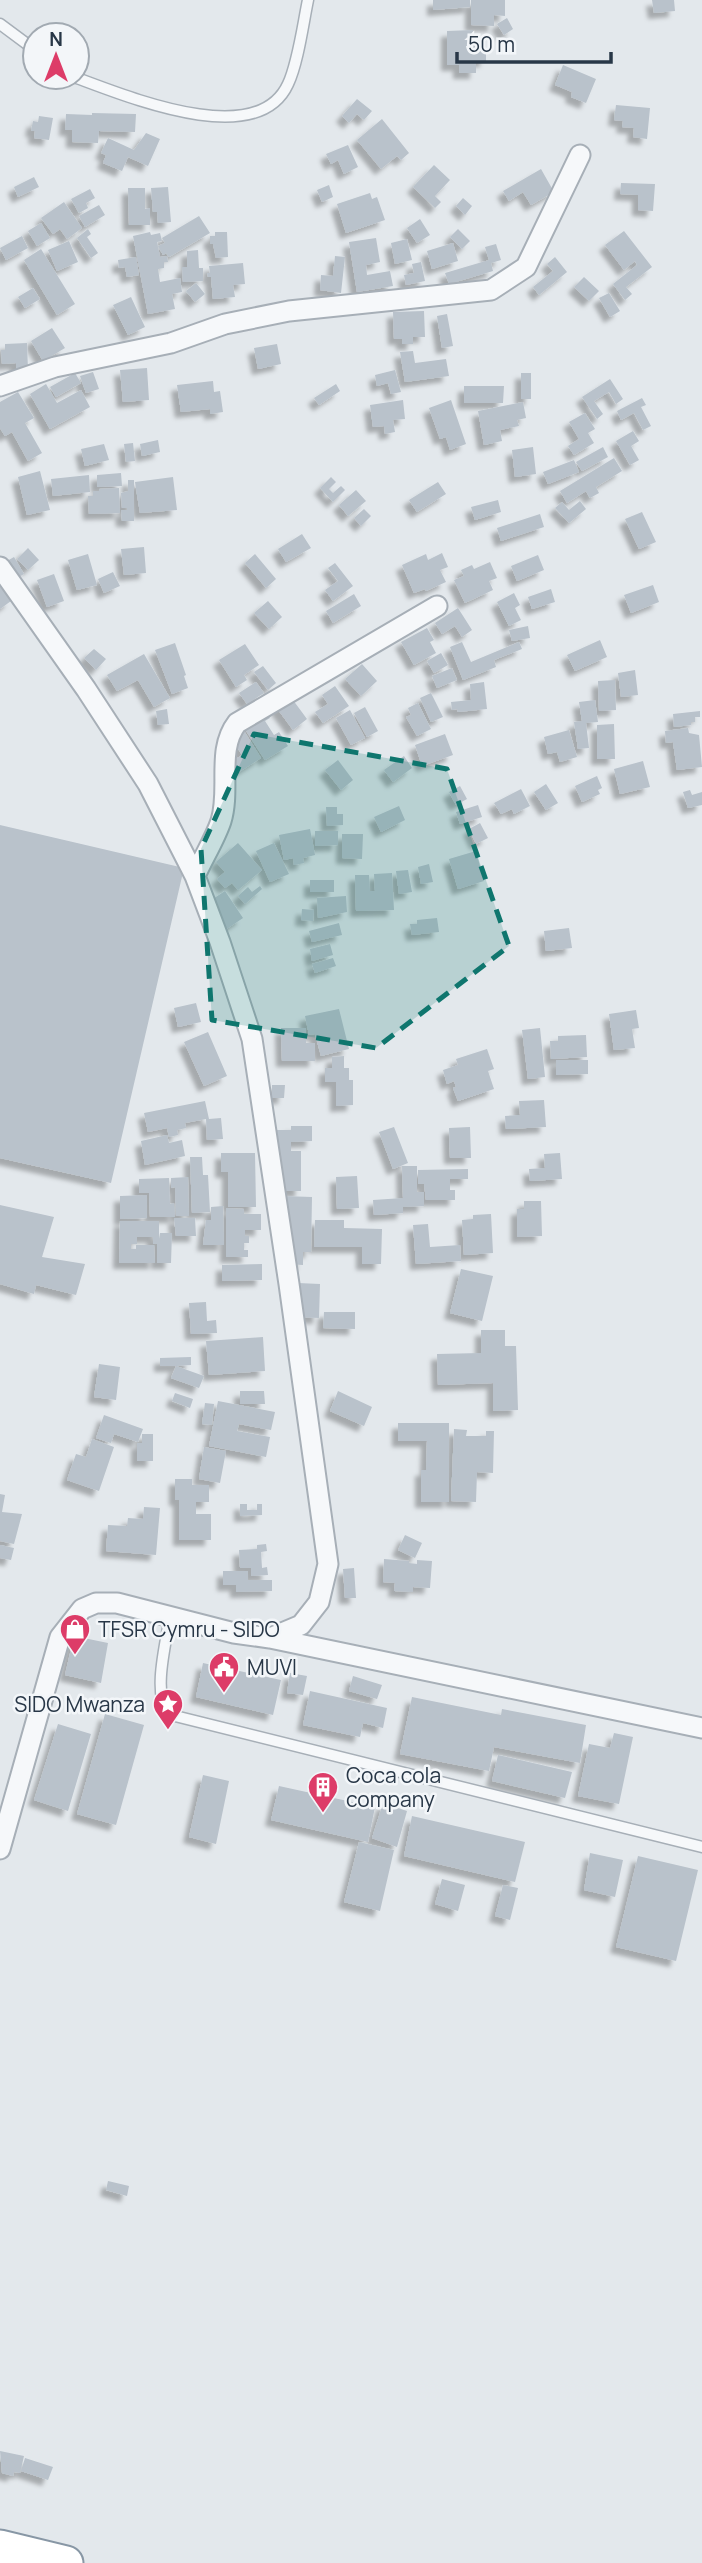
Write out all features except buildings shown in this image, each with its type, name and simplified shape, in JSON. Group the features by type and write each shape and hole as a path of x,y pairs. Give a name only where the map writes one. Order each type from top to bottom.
{"highway":[{"path":"0,2547 66,2563"}],"street":[{"path":"0,386 55,366 171,343 225,324 289,311 491,289 526,267 580,155"},
{"path":"0,567 86,689 148,784 195,876 252,1039 328,1564 319,1602 301,1625 270,1638"},
{"path":"195,876 221,820 226,792 226,743 237,723 437,606"},
{"path":"0,1849 60,1637 82,1609 96,1603 117,1603 234,1633 270,1638 702,1728"}],"lane":[{"path":"91,83 182,112 234,118 259,111 276,102 288,84 308,0"},
{"path":"0,24 21,40"},
{"path":"170,1615 160,1689 161,1703 167,1714 702,1847"}],"highlighted area":[{"path":"254,734 447,769 509,946 376,1048 212,1020 201,849"}],"place":[{"name":"TFSR Cymru - SIDO","path":"75,1656"},
{"name":"MUVI","path":"224,1694"},
{"name":"SIDO Mwanza","path":"168,1731"},
{"name":"Coca cola company","path":"323,1814"}]}
